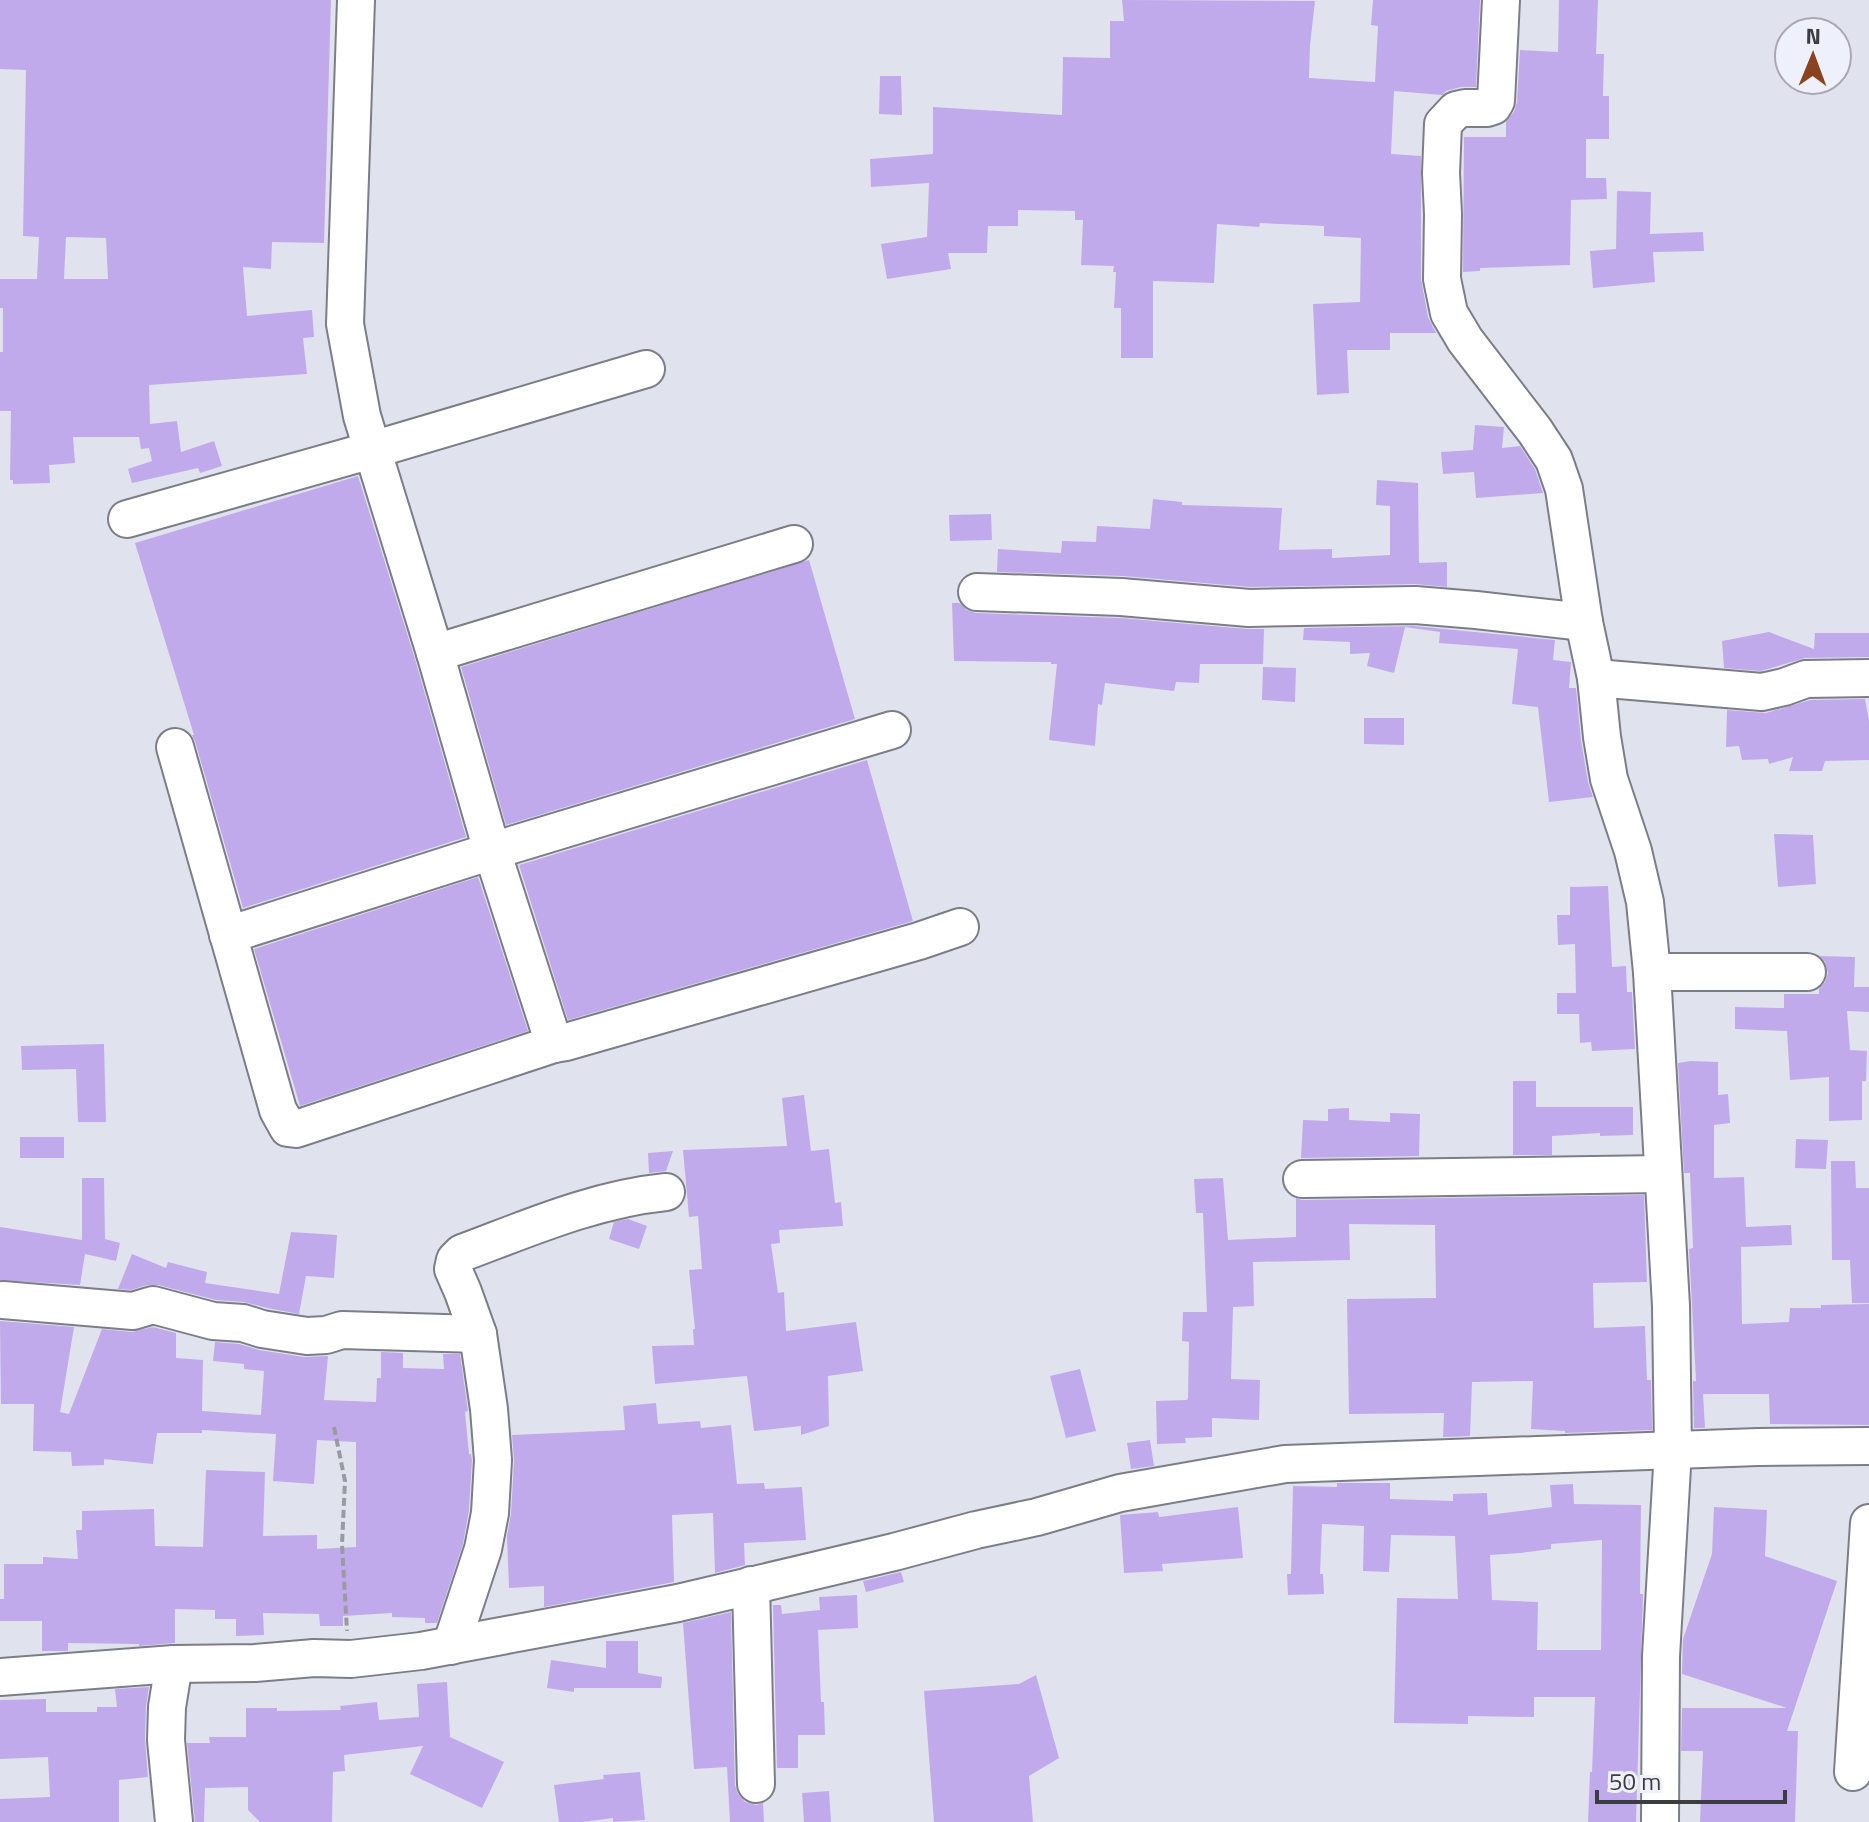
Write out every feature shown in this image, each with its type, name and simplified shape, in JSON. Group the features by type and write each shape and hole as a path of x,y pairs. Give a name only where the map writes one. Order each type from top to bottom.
{"street":[{"path":"356,0 345,324 362,416 492,851 554,1044"},
{"path":"1501,0 1496,101 1487,108 1456,110 1443,124 1442,279 1449,313 1465,340 1554,460 1564,489 1584,622 1596,678 1609,779 1633,851 1645,902 1652,972 1671,1306 1673,1450 1661,1656 1660,1822"},
{"path":"127,519 646,369"},
{"path":"435,653 794,544"},
{"path":"977,592 1121,597 1249,608 1415,605 1584,622"},
{"path":"1596,678 1762,692 1806,679 1869,678"},
{"path":"228,935 892,730"},
{"path":"175,747 278,1110 288,1128 296,1129 554,1044 960,927"},
{"path":"1652,972 1807,972"},
{"path":"1302,1179 1662,1174"},
{"path":"451,1646 483,1549 490,1513 493,1460 478,1334 453,1269 455,1260 462,1253 591,1205 666,1192"},
{"path":"3,1300 133,1311 153,1305 213,1321 243,1323 307,1336 342,1330 478,1334"},
{"path":"0,1677 174,1664 351,1659 421,1651 624,1614 894,1552 1120,1493 1285,1464 1758,1447 1869,1446"},
{"path":"1853,1772 1869,1523"},
{"path":"751,1585 756,1784"},
{"path":"174,1664 167,1707 166,1740 174,1822"}],"path":[{"path":"334,1427 345,1481 342,1544 345,1618 351,1659"}],"building":[{"path":"0,0 331,0 324,243 272,242 271,269 243,267 247,316 312,310 314,337 303,338 307,374 149,385 150,424 177,421 181,452 214,441 222,466 200,473 198,468 132,483 128,469 152,461 149,448 141,449 139,437 73,437 75,463 49,465 50,483 13,484 10,480 11,411 0,411 3,308 0,308 0,279 37,279 39,237 23,236 26,70 0,69","holes":["66,237 106,238 108,279 64,279"]},
{"path":"1122,0 1315,1 1309,78 1375,82 1378,26 1371,25 1373,0 1480,0 1476,87 1461,87 1442,95 1394,91 1391,154 1421,156 1421,279 1428,317 1436,333 1390,333 1390,350 1347,350 1349,393 1317,395 1313,304 1360,302 1361,238 1324,236 1324,226 1217,224 1214,283 1153,281 1153,358 1121,358 1121,308 1114,308 1116,272 1113,272 1114,266 1081,265 1083,220 1075,220 1075,211 1018,210 1018,226 988,226 987,253 948,253 951,269 887,279 881,244 927,237 929,183 871,187 870,159 933,154 933,107 1062,115 1063,57 1110,58 1110,21 1124,21"},
{"path":"1559,0 1598,0 1596,54 1604,54 1603,96 1609,96 1609,139 1586,139 1586,178 1606,178 1607,199 1571,200 1570,265 1480,268 1480,271 1463,272 1464,137 1506,137 1506,121 1514,112 1517,102 1520,50 1558,52"},
{"path":"880,76 901,76 902,115 879,114"},
{"path":"1617,191 1651,192 1650,234 1703,232 1704,251 1653,252 1655,282 1593,288 1590,251 1616,249"},
{"path":"1475,425 1504,427 1502,448 1520,446 1535,469 1543,493 1476,498 1474,472 1443,474 1441,452 1473,450"},
{"path":"358,476 466,837 243,908 135,543"},
{"path":"1377,480 1418,483 1419,563 1447,562 1447,587 1415,584 1250,587 1123,576 997,572 998,549 1061,553 1062,541 1096,542 1097,526 1150,529 1153,499 1182,502 1182,505 1282,508 1279,550 1332,549 1332,558 1390,555 1390,506 1376,505"},
{"path":"991,514 992,540 950,541 949,515"},
{"path":"809,560 855,719 506,825 461,667"},
{"path":"952,603 959,603 976,613 1120,618 1264,629 1263,664 1200,664 1199,683 1176,682 1174,691 1105,683 1102,705 1098,704 1095,746 1049,740 1057,664 954,661"},
{"path":"1414,626 1555,640 1553,660 1571,662 1569,688 1576,688 1581,740 1593,797 1549,802 1538,707 1512,704 1518,649 1439,643 1440,632 1405,627 1394,673 1367,666 1370,653 1350,654 1350,642 1303,640 1304,628"},
{"path":"1769,632 1814,649 1815,633 1869,633 1869,657 1805,658 1761,671 1724,668 1722,641"},
{"path":"1263,667 1296,668 1295,702 1262,700"},
{"path":"1865,699 1869,721 1869,760 1825,761 1822,771 1789,771 1793,757 1769,764 1768,759 1742,760 1739,746 1726,747 1727,710 1766,713 1810,700"},
{"path":"1364,718 1404,718 1404,745 1364,744"},
{"path":"867,760 913,921 568,1020 519,865"},
{"path":"1774,834 1813,835 1816,884 1778,887"},
{"path":"478,877 528,1031 300,1106 254,949"},
{"path":"1608,886 1612,967 1626,966 1627,992 1632,992 1635,1049 1592,1051 1591,1042 1580,1043 1579,1014 1557,1014 1557,993 1576,993 1575,944 1558,945 1557,915 1570,915 1570,887"},
{"path":"1820,956 1855,957 1854,987 1869,987 1869,1012 1847,1011 1850,1050 1867,1051 1866,1081 1862,1081 1862,1120 1829,1121 1829,1077 1790,1080 1787,1031 1735,1029 1735,1007 1784,1008 1784,994 1819,994 1828,973"},
{"path":"104,1044 106,1122 78,1122 76,1069 22,1070 21,1046"},
{"path":"1718,1062 1718,1095 1728,1094 1730,1123 1714,1125 1714,1178 1744,1177 1746,1227 1791,1225 1792,1245 1741,1247 1742,1324 1789,1322 1790,1308 1869,1304 1869,1425 1770,1424 1769,1394 1703,1394 1705,1428 1694,1428 1693,1381 1696,1381 1689,1249 1693,1248 1690,1173 1684,1173 1678,1063"},
{"path":"1513,1081 1536,1081 1536,1107 1633,1107 1633,1135 1600,1136 1600,1133 1552,1136 1552,1155 1513,1155"},
{"path":"804,1095 811,1151 829,1149 835,1203 841,1202 843,1226 779,1230 780,1243 771,1244 778,1293 784,1292 786,1331 856,1322 863,1371 828,1376 829,1426 801,1435 801,1426 754,1431 747,1376 655,1384 652,1346 694,1345 689,1270 702,1269 698,1216 689,1217 683,1150 787,1146 782,1098"},
{"path":"1349,1108 1349,1120 1390,1122 1390,1113 1420,1114 1419,1156 1301,1158 1303,1120 1328,1121 1328,1109"},
{"path":"20,1137 64,1137 64,1158 20,1158"},
{"path":"1796,1139 1828,1140 1826,1169 1795,1168"},
{"path":"673,1151 666,1171 649,1173 648,1153"},
{"path":"1831,1161 1855,1161 1856,1188 1869,1188 1869,1303 1852,1303 1850,1260 1832,1260"},
{"path":"82,1178 104,1178 105,1239 120,1243 116,1261 85,1254 80,1285 0,1280 0,1227 82,1240"},
{"path":"1223,1178 1228,1240 1296,1237 1296,1198 1644,1195 1647,1282 1593,1283 1594,1328 1645,1326 1652,1430 1565,1433 1531,1429 1533,1381 1472,1382 1470,1436 1443,1437 1444,1413 1349,1414 1347,1299 1436,1298 1435,1225 1349,1224 1350,1260 1253,1262 1254,1306 1233,1307 1231,1379 1260,1380 1259,1420 1212,1418 1212,1437 1185,1438 1186,1443 1157,1444 1156,1401 1188,1398 1189,1342 1182,1341 1183,1312 1207,1312 1203,1213 1196,1213 1194,1179"},
{"path":"628,1219 647,1226 639,1249 609,1239 614,1222"},
{"path":"291,1232 337,1235 334,1278 306,1276 299,1314 244,1302 216,1300 158,1285 118,1289 132,1254 166,1268 168,1262 207,1272 205,1283 279,1294"},
{"path":"0,1321 74,1327 60,1412 69,1414 102,1329 132,1332 153,1327 176,1333 176,1358 203,1360 202,1411 261,1415 264,1371 244,1369 244,1364 213,1361 215,1342 304,1357 328,1356 324,1400 376,1402 377,1378 381,1378 381,1352 403,1353 403,1368 444,1369 443,1354 460,1354 472,1460 469,1510 463,1544 437,1623 425,1623 425,1618 392,1617 392,1613 343,1616 343,1626 320,1626 319,1614 263,1613 264,1635 236,1636 236,1619 215,1619 215,1610 175,1609 175,1643 139,1646 68,1643 68,1651 42,1651 42,1621 0,1621 0,1599 4,1599 4,1564 43,1564 43,1557 78,1559 76,1530 82,1530 82,1511 154,1509 155,1546 203,1547 206,1470 265,1472 263,1536 317,1535 317,1549 356,1547 356,1442 317,1440 314,1484 273,1481 276,1434 202,1430 202,1433 157,1433 153,1464 104,1459 104,1465 72,1466 71,1452 33,1451 34,1404 1,1404"},
{"path":"1080,1369 1096,1431 1066,1438 1050,1376"},
{"path":"656,1403 658,1424 700,1421 701,1428 731,1425 737,1484 764,1483 765,1489 802,1487 806,1540 744,1543 745,1565 715,1573 713,1513 672,1515 674,1582 544,1607 544,1586 509,1588 507,1536 514,1461 512,1435 625,1430 623,1406"},
{"path":"1150,1440 1154,1466 1131,1469 1127,1443"},
{"path":"1337,1483 1390,1483 1390,1499 1453,1501 1453,1494 1487,1493 1488,1515 1552,1507 1550,1485 1573,1484 1574,1504 1641,1505 1640,1594 1643,1594 1636,1822 1588,1822 1595,1697 1534,1697 1534,1717 1468,1716 1468,1724 1394,1723 1397,1598 1458,1599 1455,1536 1391,1535 1389,1572 1363,1571 1364,1526 1322,1524 1320,1574 1323,1574 1324,1594 1288,1595 1293,1486 1337,1487","holes":["1602,1540 1601,1650 1537,1650 1538,1602 1492,1600 1490,1555 1551,1549 1551,1544"]},
{"path":"1238,1507 1243,1558 1162,1564 1163,1571 1124,1573 1120,1515 1158,1512 1159,1517"},
{"path":"1714,1507 1767,1510 1765,1556 1837,1581 1787,1731 1798,1731 1795,1822 1700,1822 1703,1751 1681,1751 1682,1708 1787,1708 1682,1674 1683,1639 1712,1554"},
{"path":"901,1572 904,1582 866,1592 863,1581"},
{"path":"857,1595 858,1628 818,1630 825,1735 798,1735 798,1768 777,1768 773,1605 781,1605 782,1614 820,1610 819,1597"},
{"path":"731,1612 735,1785 745,1802 763,1803 764,1822 730,1822 727,1767 694,1769 683,1623"},
{"path":"606,1641 638,1641 638,1673 662,1677 661,1688 574,1688 574,1692 547,1688 551,1660 606,1668"},
{"path":"1036,1675 1059,1758 1029,1776 1033,1822 934,1822 924,1691 1019,1684"},
{"path":"447,1682 450,1737 504,1762 482,1808 410,1774 423,1746 344,1755 345,1771 333,1772 332,1822 260,1822 248,1810 248,1787 205,1788 204,1822 195,1822 187,1743 210,1743 209,1737 246,1737 246,1708 341,1710 340,1706 377,1702 379,1720 419,1717 417,1684"},
{"path":"149,1687 145,1739 148,1777 119,1780 119,1822 0,1822 0,1799 50,1797 48,1757 0,1759 0,1700 46,1699 46,1712 97,1712 97,1707 117,1707 115,1689"},
{"path":"640,1772 645,1820 613,1822 613,1818 559,1822 554,1785 604,1779 603,1775"},
{"path":"829,1791 831,1822 804,1822 802,1793"}]}
